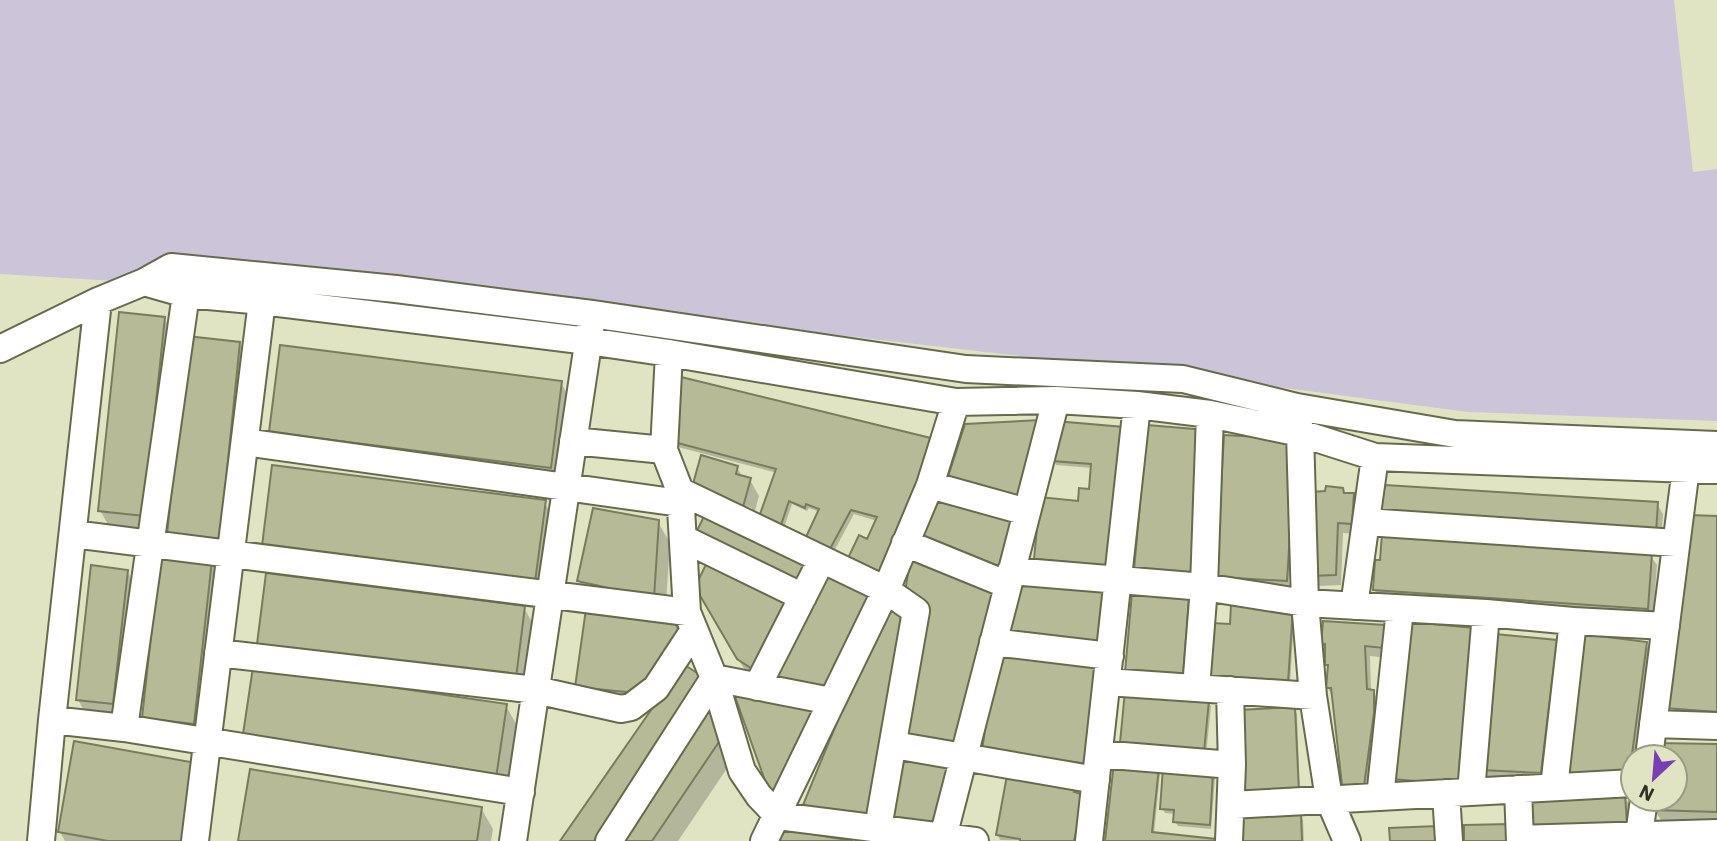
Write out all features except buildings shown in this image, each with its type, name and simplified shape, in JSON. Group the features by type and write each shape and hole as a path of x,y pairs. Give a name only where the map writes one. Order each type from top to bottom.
{"street":[{"path":"0,349 171,267 396,289 593,314 966,369 1184,380 1298,420 1375,457 1717,470"},
{"path":"144,282 186,294 588,341 957,402 1056,400 1455,434 1717,445"},
{"path":"124,728 186,294"},
{"path":"41,841 98,301"},
{"path":"195,841 262,301"},
{"path":"513,841 593,314"},
{"path":"669,353 664,450 680,497 691,621 714,678 742,771 753,789 778,816 975,841"},
{"path":"943,839 1056,400"},
{"path":"764,841 886,590 930,485 957,402"},
{"path":"1089,841 1137,405"},
{"path":"1196,688 1204,587 1210,414"},
{"path":"1298,420 1305,603 1313,696 1329,799 1347,841"},
{"path":"573,441 664,450"},
{"path":"245,442 566,487 680,497 886,590 916,612 878,828"},
{"path":"1354,606 1375,457"},
{"path":"1651,743 1686,468"},
{"path":"930,485 1027,512"},
{"path":"1366,522 1676,543"},
{"path":"73,534 550,595 691,621"},
{"path":"684,539 803,597"},
{"path":"905,543 1010,578 1118,579 1204,587 1305,603 1666,626"},
{"path":"757,687 822,559"},
{"path":"1380,797 1400,609"},
{"path":"1449,841 1486,613"},
{"path":"218,653 536,690 621,709 631,707 656,688 691,621"},
{"path":"1554,787 1573,621"},
{"path":"993,642 1196,688 1313,696"},
{"path":"714,678 831,701"},
{"path":"609,841 714,678"},
{"path":"1229,841 1232,765 1230,690"},
{"path":"52,720 124,728 520,792"},
{"path":"1653,724 1717,726"},
{"path":"894,745 1096,780"},
{"path":"1099,754 1232,765"},
{"path":"1231,805 1619,784"},
{"path":"1518,789 1520,840 1717,833"},
{"path":"1627,837 1638,813"}],"shaded area":[{"path":"0,0 1674,0 1693,172 1717,169 1717,421 1468,412 1193,376 647,313 0,274"}]}
